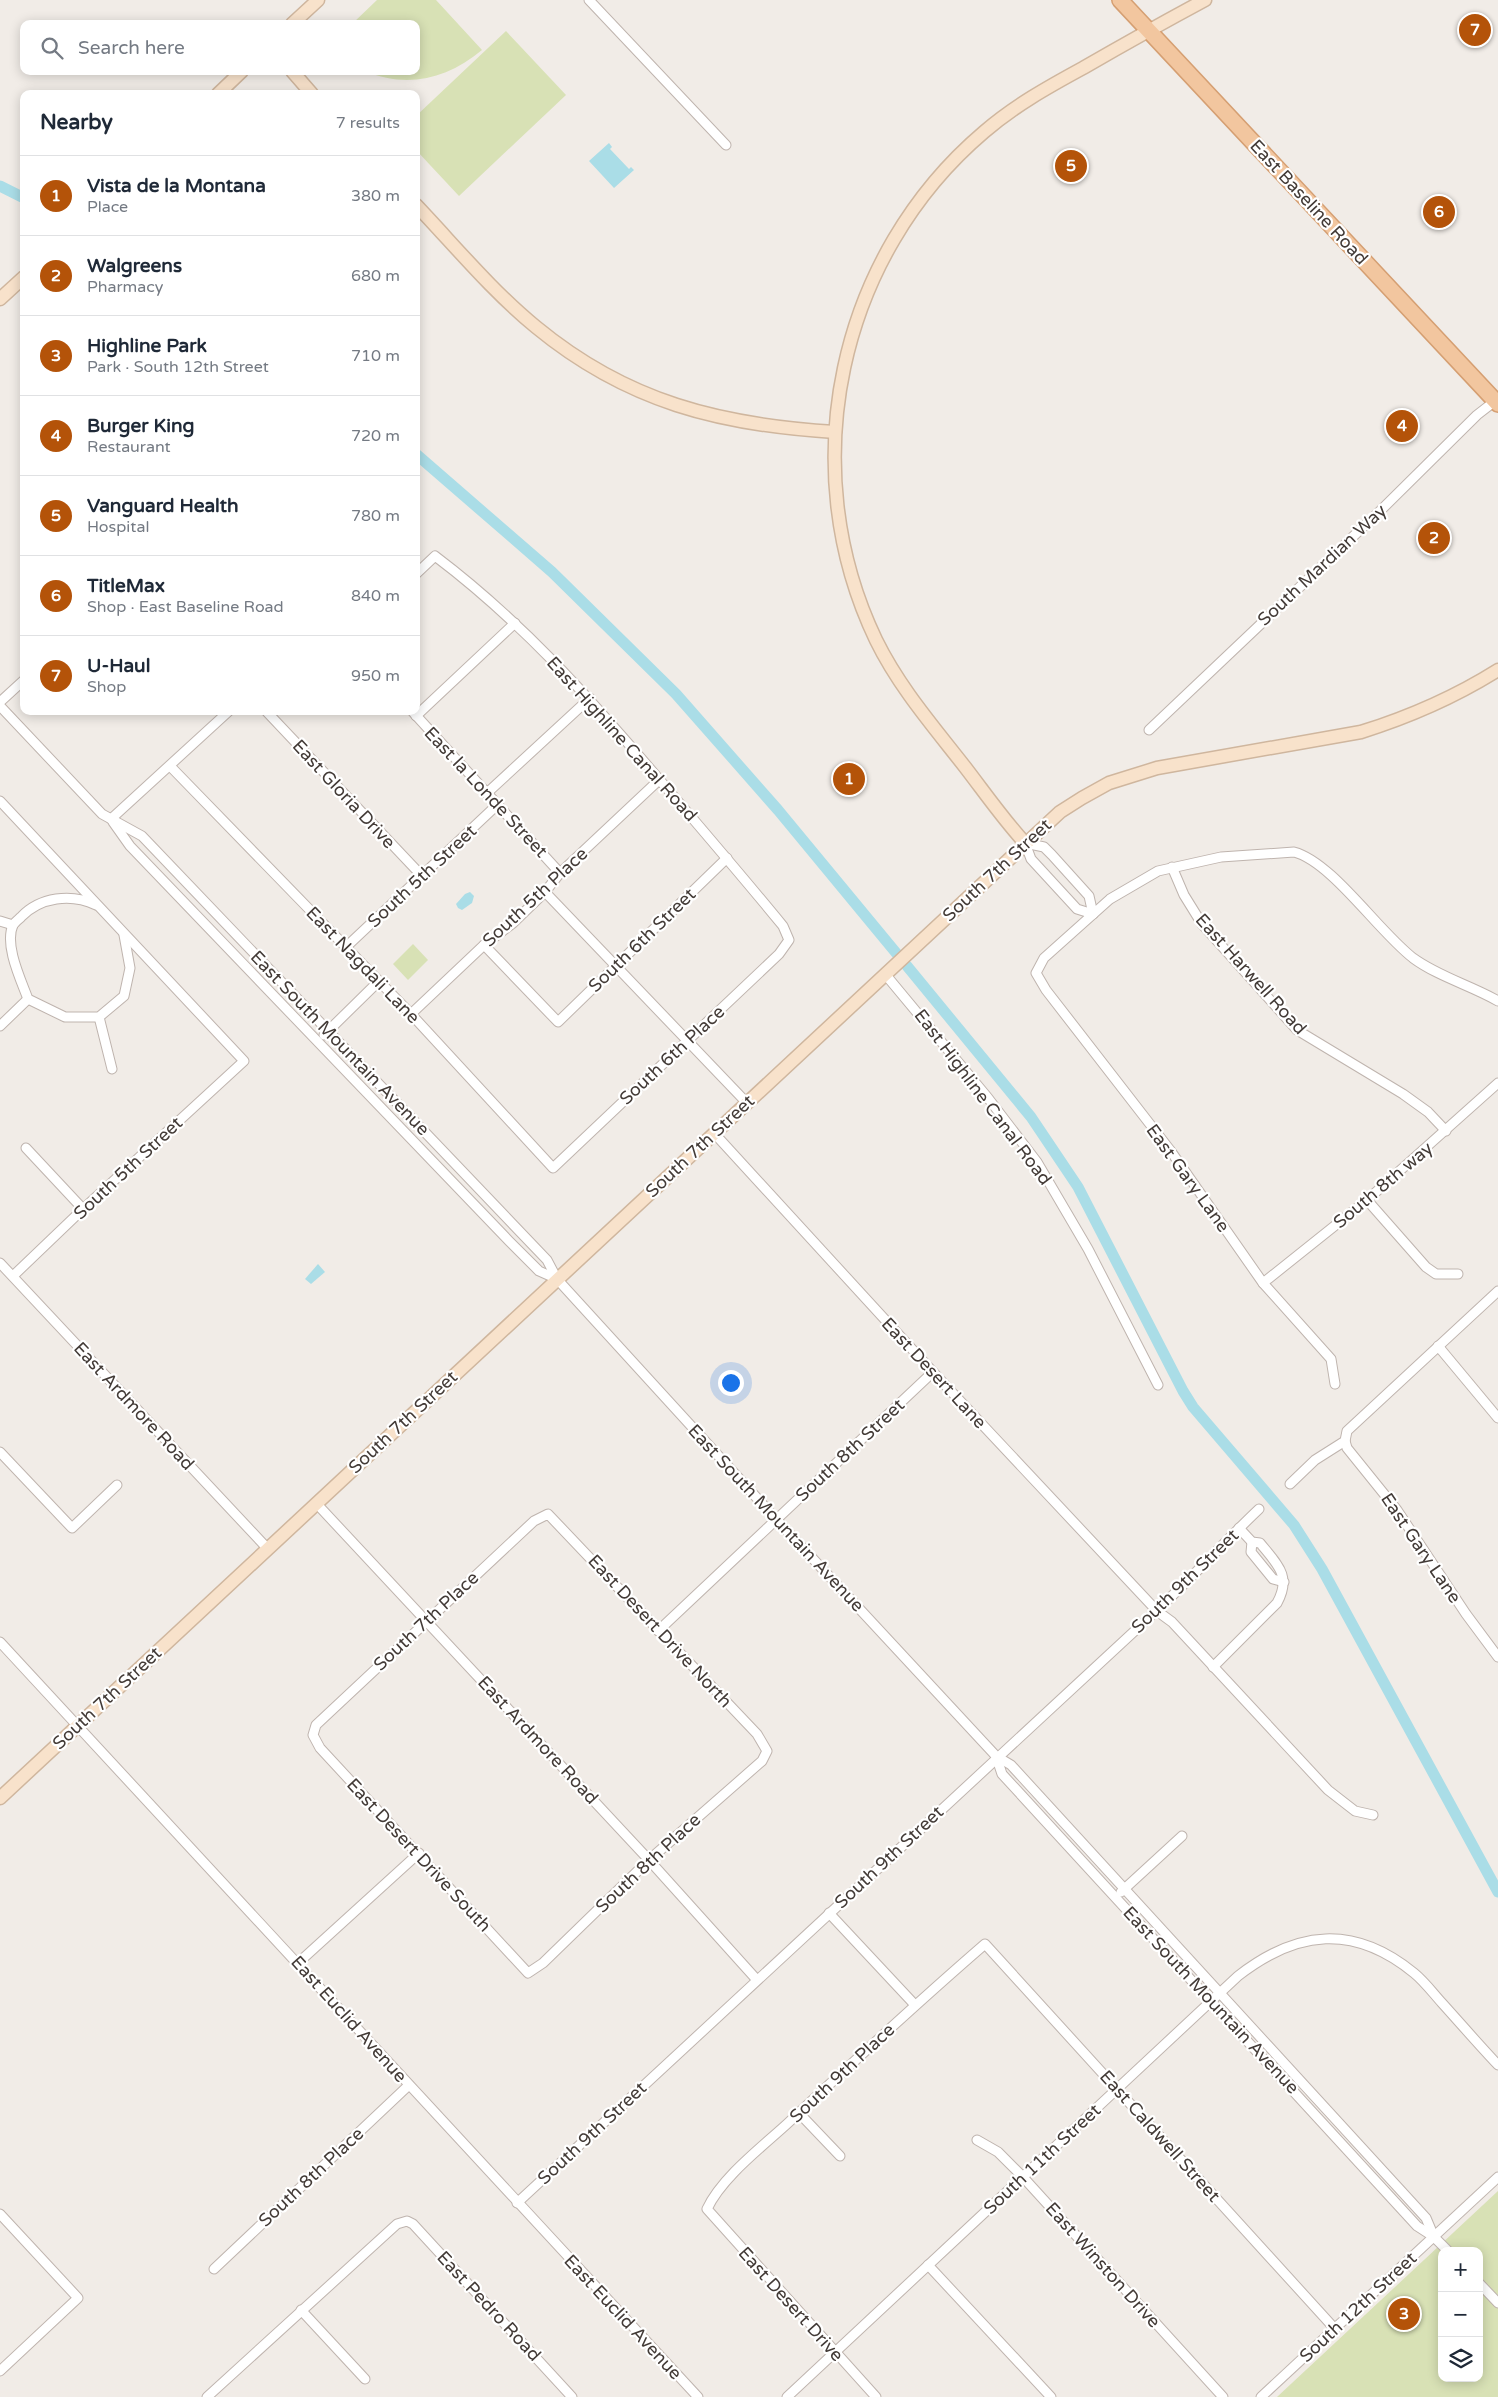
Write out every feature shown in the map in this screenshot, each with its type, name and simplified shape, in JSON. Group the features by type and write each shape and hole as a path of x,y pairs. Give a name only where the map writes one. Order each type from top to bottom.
{"main road":[{"path":"296,20 318,0"},
{"name":"East Baseline Road","path":"1120,0 1497,402"},
{"path":"1025,843 915,703 877,640 851,576 841,532 834,485 835,432 843,372 865,297 886,252 931,186 962,152 1004,115 1034,95 1205,0"},
{"path":"222,90 238,75"},
{"path":"295,75 309,90"},
{"path":"420,209 525,317 564,348 612,378 669,403 705,414 770,426 835,432"},
{"path":"0,299 20,280"},
{"name":"South 7th Street","path":"0,1798 77,1724 557,1280 1046,823 1082,798 1133,775 1203,759 1361,732 1391,723 1449,698 1498,670"}],"street":[{"path":"590,0 726,145"},
{"name":"South Mardian Way","path":"1149,730 1380,511 1477,415 1497,402"},
{"name":"East Highline Canal Road","path":"420,570 435,556 467,580 516,623 590,698 783,926 789,940"},
{"path":"420,709 516,623"},
{"path":"0,702 20,684"},
{"path":"487,793 590,698"},
{"name":"East South Mountain Avenue","path":"0,706 102,814 142,836 547,1260 557,1280 777,1520 996,1756 1011,1765 1426,2218 1434,2237"},
{"path":"111,819 225,715"},
{"name":"East Gloria Drive","path":"270,715 422,876"},
{"name":"East la Londe Street","path":"415,715 560,873"},
{"name":"East Nagdali Lane","path":"170,766 380,981 553,1168"},
{"name":"South 5th Place","path":"411,1014 484,945 513,923 545,892 560,873 659,780"},
{"path":"0,801 124,933 130,968 124,996 99,1017 65,1017 28,999 15,964 11,945 13,925 32,906 54,899 74,898 88,901 100,908"},
{"name":"South 5th Street","path":"346,947 497,805"},
{"name":"East South Mountain Avenue","path":"111,819 130,846 538,1271 557,1280"},
{"path":"1025,843 1044,847 1089,896 1094,914"},
{"path":"1025,843 1031,859 1077,909 1094,914"},
{"path":"1094,914 1127,887 1158,871 1194,861 1246,854 1294,852 1304,854 1328,873 1384,932 1413,958 1446,978 1498,1001"},
{"name":"South 6th Street","path":"484,945 558,1022 727,858"},
{"name":"East Harwell Road","path":"1172,867 1184,894 1202,924 1296,1030 1403,1094 1428,1112 1446,1131"},
{"path":"1061,892 1074,880"},
{"path":"545,892 616,964 746,1102"},
{"name":"East Gary Lane","path":"1094,914 1044,958 1036,973 1046,990 1170,1150 1263,1282 1331,1359 1335,1384"},
{"path":"0,921 13,925"},
{"name":"South 5th Street","path":"13,1276 244,1061 124,933"},
{"name":"South 6th Place","path":"553,1168 779,954 789,940"},
{"name":"East Highline Canal Road","path":"884,974 988,1098 1037,1162 1088,1249 1158,1384"},
{"path":"318,1041 380,981"},
{"path":"0,1026 28,999"},
{"path":"99,1017 112,1069"},
{"name":"South 8th way","path":"1263,1282 1367,1200 1498,1084"},
{"name":"East Desert Lane","path":"714,1133 933,1372 1157,1611 1172,1622 1328,1790 1355,1811 1373,1815"},
{"path":"26,1148 83,1209"},
{"path":"1367,1200 1426,1267 1436,1274 1458,1274"},
{"name":"East Ardmore Road","path":"0,1264 267,1548"},
{"path":"1290,1484 1315,1460 1345,1441 1347,1431 1498,1291"},
{"path":"1438,1346 1498,1418"},
{"name":"South 8th Street","path":"658,1631 933,1372"},
{"name":"East Gary Lane","path":"1345,1441 1347,1448 1397,1510 1466,1614 1498,1657"},
{"path":"0,1452 72,1528 117,1485"},
{"name":"East Ardmore Road","path":"316,1503 649,1860 757,1980"},
{"name":"South 9th Street","path":"517,2203 996,1756 1157,1611 1259,1509"},
{"name":"South 7th Place","path":"313,1735 316,1725 426,1620 534,1521 548,1514"},
{"name":"East Desert Drive North","path":"548,1514 757,1734 767,1751"},
{"path":"1213,1667 1277,1603 1283,1593 1282,1570 1260,1543 1252,1542 1239,1528"},
{"path":"1252,1542 1251,1552 1273,1579 1284,1582"},
{"path":"1263,1566 1272,1557"},
{"name":"East Euclid Avenue","path":"0,1642 698,2397"},
{"name":"East Desert Drive South","path":"313,1735 320,1748 528,1973"},
{"name":"South 8th Place","path":"528,1973 543,1963 649,1860 762,1760 767,1751"},
{"name":"East South Mountain Avenue","path":"996,1756 1002,1774 1418,2226 1444,2247"},
{"path":"1116,1897 1182,1836"},
{"path":"298,1964 419,1853"},
{"path":"829,1913 915,2005"},
{"name":"South 11th Street","path":"787,2397 1220,1993 1261,1958 1285,1946 1309,1940 1334,1939 1358,1943 1389,1954 1415,1974 1498,2065"},
{"name":"South 9th Place","path":"708,2209 714,2196 799,2113 915,2005 985,1944"},
{"name":"East Caldwell Street","path":"985,1944 1335,2329"},
{"name":"South 8th Place","path":"214,2269 409,2085"},
{"path":"799,2113 840,2156"},
{"name":"East Winston Drive","path":"977,2140 998,2152 1022,2176 1223,2397"},
{"name":"South 12th Street","path":"1261,2397 1498,2177"},
{"name":"East Desert Drive","path":"708,2209 876,2397"},
{"path":"0,2214 78,2298 0,2371"},
{"name":"East Pedro Road","path":"301,2310 402,2222 413,2224 570,2396"},
{"path":"928,2265 1050,2397"},
{"path":"1483,2287 1498,2303"},
{"path":"208,2397 301,2310 366,2380"}],"green space":[{"path":"377,0 436,0 482,50 455,68 426,78 411,80 381,76 378,75 420,75 420,20 356,20"},
{"path":"506,31 566,95 459,196 420,154 420,112"},
{"path":"413,944 428,960 408,980 393,964"},
{"path":"1498,2191 1498,2397 1277,2397"}],"water":[{"path":"609,143 612,147 610,149 629,169 631,167 634,170 614,188 589,161"},
{"path":"470,892 474,896 472,903 462,910 458,908 456,904 465,894"},
{"path":"318,1264 325,1272 311,1284 305,1279"}],"waterway":[{"path":"0,186 20,196"},
{"path":"420,457 552,572 676,694 778,810 897,954"},
{"path":"907,966 1031,1117 1078,1187 1193,1407 1294,1525 1322,1569 1498,1892"}],"place":[{"name":"U-Haul","path":"1475,30"},
{"name":"Vanguard Health","path":"1071,166"},
{"name":"TitleMax","path":"1439,212"},
{"name":"Burger King","path":"1402,426"},
{"name":"Walgreens","path":"1434,538"},
{"name":"Vista de la Montana","path":"849,779"},
{"name":"Highline Park","path":"1404,2314"}]}
